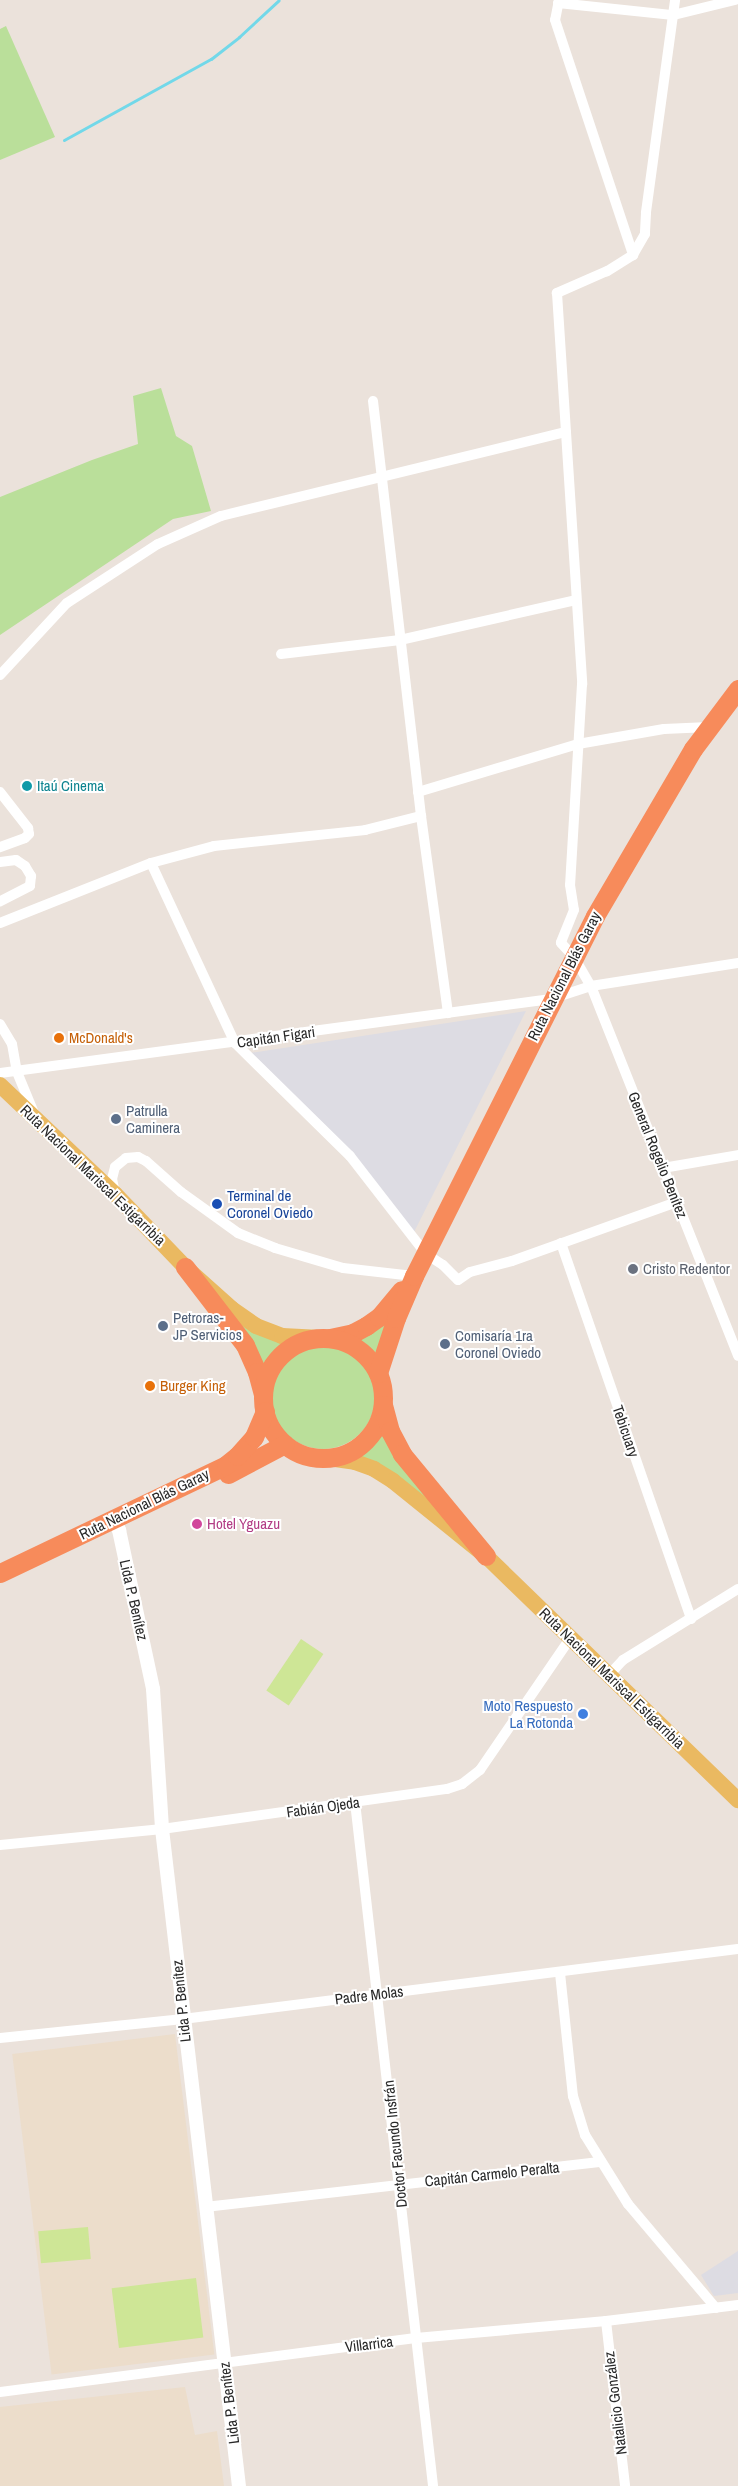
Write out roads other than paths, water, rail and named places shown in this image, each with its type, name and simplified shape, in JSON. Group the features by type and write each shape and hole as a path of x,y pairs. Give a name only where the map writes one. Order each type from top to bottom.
{"highway":[{"name":"Ruta Nacional Blás Garay","path":"378,1373 396,1318 414,1276 551,999 595,916 693,749 738,689"},
{"path":"185,1266 245,1345 259,1378 264,1404 269,1423 285,1444 298,1452 313,1457 328,1458 344,1454 359,1447 371,1435 379,1421 383,1405 383,1389 378,1373 368,1358 355,1347 325,1338 303,1341 287,1350 274,1363 270,1371 264,1404"},
{"name":"Ruta Nacional Blás Garay","path":"325,1338 353,1333 379,1317 414,1276"},
{"name":"Ruta Nacional Blás Garay","path":"0,1585 226,1465 246,1448 254,1436 264,1404"},
{"path":"383,1405 390,1431 402,1454 486,1556"},
{"name":"Ruta Nacional Blás Garay","path":"0,1573 116,1524 285,1444"}],"main road":[{"name":"Ruta Nacional Mariscal Estigarribia","path":"0,1085 115,1194 185,1266 232,1309 256,1326 282,1336 325,1338"},
{"name":"Ruta Nacional Mariscal Estigarribia","path":"328,1458 355,1462 374,1469 393,1481 486,1556 738,1800"}],"street":[{"path":"578,744 582,684 557,293 608,271 633,255 645,234 646,213 675,0"},
{"path":"633,255 555,20 559,2 673,16 735,0"},
{"path":"373,401 418,792 448,1013"},
{"path":"0,675 67,603 158,544 221,516 566,432"},
{"path":"281,654 400,640 576,600"},
{"path":"418,792 578,744 664,730 709,727"},
{"name":"General Rogelio Benítez","path":"578,744 570,885 574,910 561,943 574,956 591,986 736,1345 738,1356"},
{"path":"0,792 28,828 29,834 0,847"},
{"path":"0,923 151,863 214,846 365,830 421,816"},
{"path":"0,862 16,860 25,866 31,876 30,886 0,901"},
{"path":"151,863 235,1043 350,1156 426,1254 443,1264 458,1280 470,1272 512,1261 677,1202"},
{"name":"Capitán Figari","path":"0,1074 551,999 591,986 738,963"},
{"path":"0,1024 12,1044 17,1072 38,1121"},
{"path":"663,1168 738,1155"},
{"path":"115,1194 112,1179 115,1167 126,1158 138,1157 146,1161 180,1192 238,1233 275,1248 343,1268 414,1276"},
{"name":"Tebicuary","path":"561,1242 691,1619"},
{"name":"Lida P. Benítez","path":"116,1524 153,1689 162,1829 239,2486"},
{"path":"609,1675 624,1660 738,1589"},
{"name":"Fabián Ojeda","path":"0,1845 162,1829 447,1789 462,1784 480,1770 571,1637"},
{"name":"Doctor Facundo Insfrán","path":"355,1802 432,2486"},
{"name":"Padre Molas","path":"0,2038 183,2019 560,1973 738,1949"},
{"path":"560,1973 573,2096 585,2134 600,2162 628,2204 716,2308"},
{"name":"Capitán Carmelo Peralta","path":"206,2207 600,2162"},
{"name":"Villarrica","path":"0,2392 416,2338 606,2321 738,2305"},
{"name":"Natalicio González","path":"606,2321 625,2486"}],"waterway":[{"path":"64,140 211,59 239,37 279,0"}],"place":[{"name":"Itaú Cinema","path":"27,786"},
{"name":"McDonald's","path":"59,1038"},
{"name":"Patrulla Caminera","path":"116,1119"},
{"name":"Terminal de Coronel Oviedo","path":"217,1204"},
{"name":"Cristo Redentor","path":"633,1269"},
{"name":"Petroras- JP Servicios","path":"163,1326"},
{"name":"Comisaría 1ra Coronel Oviedo","path":"445,1344"},
{"name":"Burger King","path":"150,1386"},
{"name":"Hotel Yguazu","path":"197,1524"},
{"name":"Moto Respuesto La Rotonda","path":"583,1714"}]}
